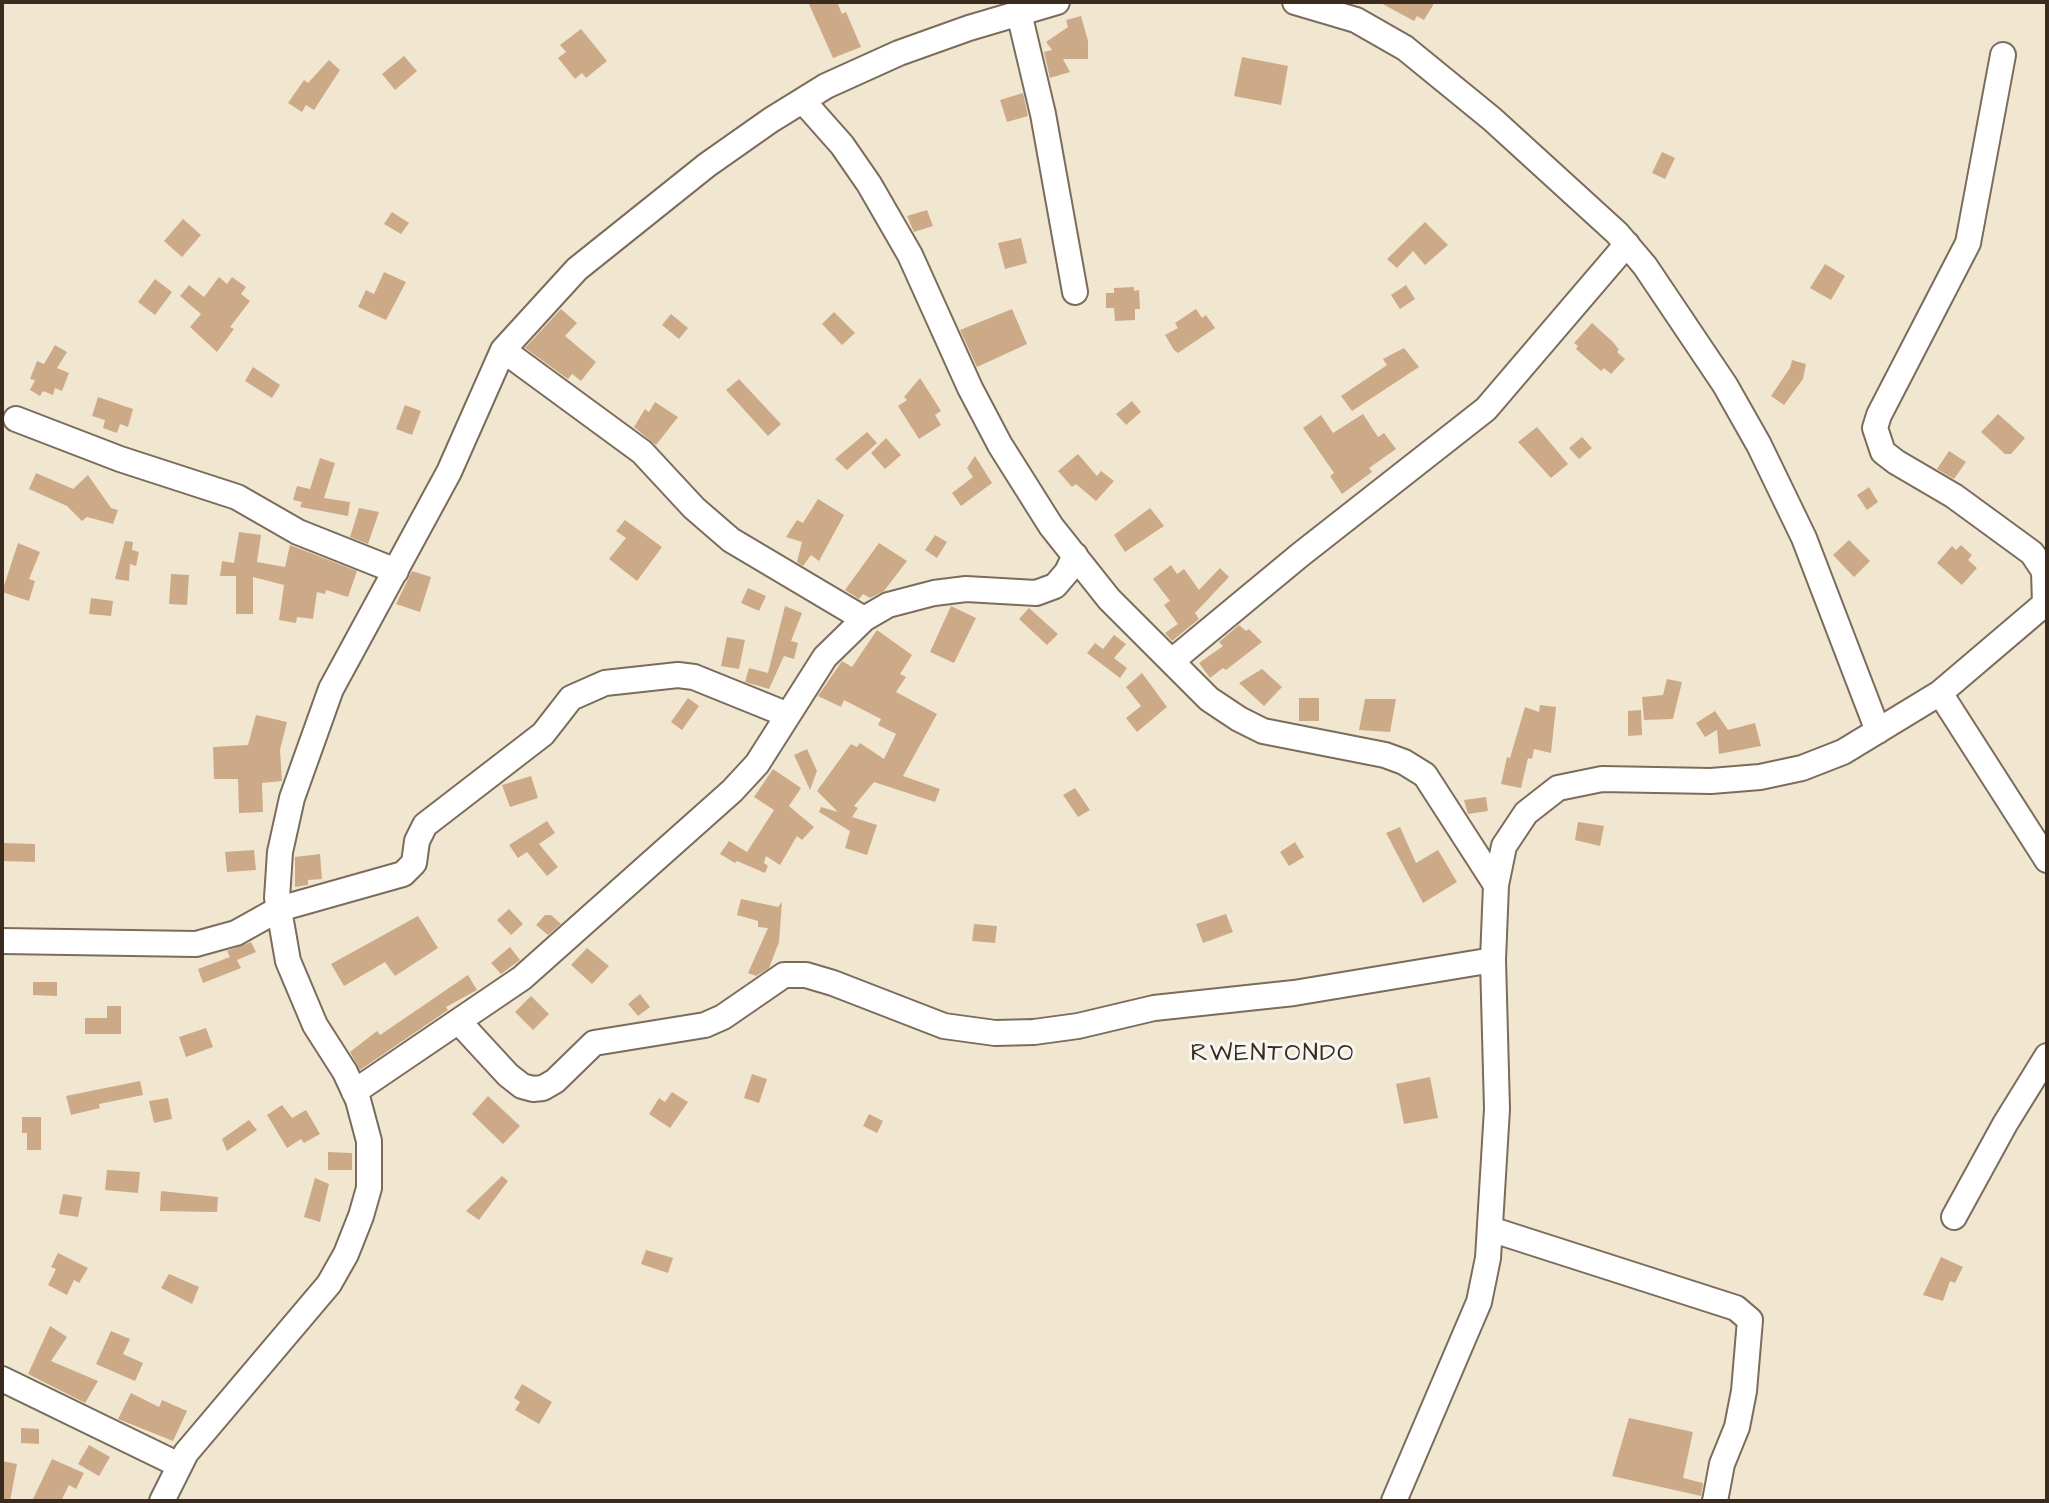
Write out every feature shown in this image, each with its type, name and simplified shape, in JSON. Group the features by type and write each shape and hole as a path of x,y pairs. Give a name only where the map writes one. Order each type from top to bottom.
{"street":[{"path":"162,1501 180,1465 321,1294 346,1254 369,1188 369,1141 354,1093 315,1025 288,961 279,909 280,852 292,798 310,741 331,689 449,472 503,350 577,269 707,165 826,86 899,53 1006,11 1057,2"},
{"path":"1295,2 1347,9 1405,48 1492,119 1627,244 1674,307 1725,385 1759,445 1804,538 1878,732"},
{"path":"1006,11 1042,114 1075,292"},
{"path":"1394,1501 1479,1302 1488,1258 1497,1109 1493,960 1496,885 1504,846 1526,813 1558,788 1602,779 1711,780 1760,777 1802,768 1843,752 1940,693 2046,603 2044,572 2032,553 1954,496 1883,452 1875,428 1879,415 1968,243 2003,55"},
{"path":"803,101 842,145 869,184 910,255 1000,445 1051,526 1110,599 1209,698 1239,719 1263,731 1385,755 1404,762 1425,775 1496,885"},
{"path":"1172,661 1300,555 1486,409 1627,244"},
{"path":"503,350 642,452 703,517 731,540 864,618"},
{"path":"16,419 120,459 237,497 298,532 396,571"},
{"path":"354,1093 460,1023 522,978 732,791 757,764 825,657 864,618 888,605 934,593 966,589 1036,593 1055,586 1067,572 1074,555"},
{"path":"2,941 196,944 236,933 279,909 390,879 410,870 417,841 425,825 536,740 560,709 586,690 621,680 694,677 788,715"},
{"path":"1940,693 2047,860"},
{"path":"460,1023 508,1075 522,1086 533,1089 555,1081 594,1043 705,1025 723,1017 784,975 806,975 833,983 944,1026 995,1033 1034,1032 1078,1026 1154,1008 1294,993 1493,960"},
{"path":"1954,1217 2005,1124 2047,1056"},
{"path":"1490,1229 1736,1308 1750,1320 1742,1403 1737,1427 1722,1464 1715,1501"},
{"path":"2,1379 180,1465"}],"building":[{"path":"808,2 837,2 842,14 846,12 861,47 833,58"},
{"path":"1379,2 1435,2 1424,20 1417,16 1414,21"},
{"path":"1081,16 1088,41 1088,59 1063,59 1070,72 1050,78 1044,52 1052,50 1046,42 1068,27 1066,20"},
{"path":"581,29 607,61 586,78 582,73 575,79 558,58 566,52 560,45"},
{"path":"404,56 417,71 395,90 382,74"},
{"path":"1242,57 1288,66 1281,105 1234,96"},
{"path":"329,60 340,70 314,110 306,105 302,112 288,103 304,80 308,83"},
{"path":"1023,93 1028,116 1007,122 1000,100"},
{"path":"1662,152 1675,158 1665,179 1652,173"},
{"path":"927,210 933,226 914,232 907,216"},
{"path":"392,212 409,223 401,234 384,224"},
{"path":"183,219 201,235 182,257 164,241"},
{"path":"1425,222 1448,245 1425,265 1413,251 1397,268 1387,259"},
{"path":"1021,238 1027,263 1005,269 998,243"},
{"path":"1825,264 1845,276 1831,300 1810,288"},
{"path":"384,272 406,282 386,320 358,307 366,290 374,294"},
{"path":"219,277 227,284 232,277 246,287 241,294 250,301 230,327 234,329 217,352 190,327 201,314 180,296 189,285 204,297"},
{"path":"155,279 172,292 155,315 138,302"},
{"path":"1406,285 1415,299 1400,309 1391,295"},
{"path":"1134,287 1134,291 1139,290 1140,309 1135,309 1135,320 1115,321 1114,308 1106,308 1106,293 1114,293 1114,288"},
{"path":"561,309 577,323 565,336 596,362 581,381 572,374 568,379 525,348"},
{"path":"1012,309 1027,344 977,367 960,330"},
{"path":"1196,309 1202,318 1206,315 1215,328 1178,353 1165,335 1178,328 1175,323"},
{"path":"834,312 855,333 842,345 822,324"},
{"path":"671,314 688,328 679,339 662,325"},
{"path":"1592,323 1613,342 1619,350 1617,352 1625,359 1611,374 1604,368 1601,371 1576,349 1578,346 1574,343"},
{"path":"55,345 67,352 57,368 69,373 62,391 55,388 53,395 43,391 40,396 30,390 35,380 30,379 37,361 44,364"},
{"path":"1404,348 1419,367 1352,411 1341,396 1387,365 1383,359"},
{"path":"1792,360 1806,364 1803,379 1784,405 1771,396 1790,368"},
{"path":"253,367 280,385 272,398 245,381"},
{"path":"920,378 941,411 935,415 941,425 919,439 898,406 907,400 904,397"},
{"path":"739,379 781,424 768,436 726,390"},
{"path":"98,397 133,409 128,427 120,424 117,433 103,428 105,420 92,416"},
{"path":"1132,401 1141,412 1126,425 1116,414"},
{"path":"655,402 678,417 656,445 634,427 645,409 649,412"},
{"path":"405,405 421,411 412,435 396,429"},
{"path":"1363,414 1378,437 1384,433 1396,449 1369,468 1372,472 1342,494 1330,476 1334,473 1303,428 1321,415 1333,433"},
{"path":"1998,414 2025,438 2011,454 2005,454 1981,432"},
{"path":"1537,427 1568,464 1551,478 1518,442"},
{"path":"867,432 877,443 847,470 835,459"},
{"path":"1582,437 1592,448 1579,459 1569,448"},
{"path":"886,438 901,455 885,469 871,453"},
{"path":"1949,451 1966,462 1954,479 1937,469"},
{"path":"1078,454 1097,476 1101,471 1114,481 1096,501 1076,484 1072,487 1058,471"},
{"path":"975,456 992,483 961,506 952,493 973,477 967,468"},
{"path":"320,458 335,463 324,498 350,502 348,516 300,507 302,502 293,500 297,486 310,489"},
{"path":"36,473 73,489 88,475 111,508 118,510 113,524 87,517 82,521 67,506 29,489"},
{"path":"1869,487 1878,502 1867,510 1857,495"},
{"path":"818,499 844,515 819,561 811,555 803,566 797,562 802,542 786,537 797,520 803,523"},
{"path":"359,508 379,512 368,544 350,537"},
{"path":"1150,508 1164,526 1125,552 1114,535"},
{"path":"625,520 662,547 637,581 609,559 626,538 616,531"},
{"path":"239,532 261,535 257,562 285,567 290,545 357,571 348,597 326,590 325,594 317,592 313,619 297,617 296,623 279,620 284,585 253,577 253,614 236,614 236,576 220,576 222,561 234,563"},
{"path":"935,535 947,542 937,558 925,550"},
{"path":"1849,540 1870,561 1854,577 1833,555"},
{"path":"125,541 133,542 132,550 139,552 136,566 130,564 129,581 115,579"},
{"path":"18,543 40,552 29,579 35,581 29,601 2,592"},
{"path":"879,543 907,561 884,591 870,598 863,594 859,599 845,590"},
{"path":"1961,545 1972,555 1968,560 1977,568 1962,585 1937,563 1952,546 1956,550"},
{"path":"1171,565 1177,574 1184,569 1199,590 1220,568 1229,577 1195,613 1199,619 1172,641 1165,633 1178,624 1164,605 1170,601 1153,579"},
{"path":"412,571 431,577 420,612 396,604"},
{"path":"171,574 189,575 187,605 169,604"},
{"path":"748,588 766,596 759,611 741,603"},
{"path":"91,598 113,601 111,616 89,614"},
{"path":"785,606 802,613 791,641 798,643 794,659 784,656 769,689 745,682 749,668 768,673"},
{"path":"951,606 976,618 954,663 930,652"},
{"path":"1029,608 1058,634 1047,645 1019,619"},
{"path":"1239,625 1246,631 1249,629 1262,642 1226,670 1223,668 1210,678 1199,663 1223,646 1219,642"},
{"path":"877,630 912,655 900,674 906,677 896,692 937,714 903,776 940,789 935,802 874,782 854,806 858,808 852,817 877,825 867,855 845,848 850,831 819,812 821,807 838,812 817,791 851,744 857,747 860,743 884,759 896,734 878,725 881,719 844,700 841,707 818,696 842,661 852,667"},
{"path":"1114,635 1126,644 1114,658 1127,668 1120,678 1087,653 1095,643 1103,649"},
{"path":"727,637 745,640 739,669 721,666"},
{"path":"1262,669 1282,687 1264,706 1239,683"},
{"path":"1142,673 1167,707 1137,732 1126,718 1141,706 1126,687"},
{"path":"1667,679 1682,682 1673,719 1644,720 1642,697 1663,695"},
{"path":"688,698 699,706 682,730 671,722"},
{"path":"1299,698 1319,698 1319,721 1299,721"},
{"path":"1365,699 1396,699 1390,732 1359,730"},
{"path":"1540,705 1556,707 1551,753 1534,749 1532,759 1528,758 1521,788 1501,784 1507,757 1510,758 1525,707 1539,712"},
{"path":"1641,710 1642,735 1628,736 1628,711"},
{"path":"1715,711 1728,730 1755,723 1761,746 1719,754 1717,730 1705,737 1696,723"},
{"path":"256,715 287,722 280,750 282,781 262,783 263,812 239,813 238,779 214,779 213,747 248,745"},
{"path":"807,749 817,771 810,790 794,755"},
{"path":"773,769 801,788 789,806 814,827 802,840 797,836 780,865 766,856 764,863 768,866 765,873 737,861 735,863 720,854 729,841 747,852 774,810 754,797"},
{"path":"531,776 538,798 510,807 502,785"},
{"path":"1075,788 1090,810 1078,817 1063,795"},
{"path":"1486,797 1488,811 1468,814 1464,800"},
{"path":"547,821 555,833 539,844 558,867 547,876 527,852 518,858 509,845"},
{"path":"1578,822 1604,826 1600,846 1575,840"},
{"path":"1400,827 1416,863 1438,850 1457,882 1423,903 1386,833"},
{"path":"1295,842 1304,857 1289,866 1280,852"},
{"path":"2,843 35,844 35,862 2,861"},
{"path":"254,850 256,870 227,872 225,852"},
{"path":"320,854 322,879 308,880 308,885 295,887 295,857"},
{"path":"741,899 778,907 782,902 779,942 769,968 756,976 748,973 768,928 758,927 758,921 737,915"},
{"path":"509,909 523,924 511,935 497,920"},
{"path":"1226,914 1233,932 1203,943 1196,924"},
{"path":"545,915 551,915 561,924 548,935 536,925"},
{"path":"418,916 438,948 395,976 385,962 344,986 331,964"},
{"path":"974,924 997,926 995,943 972,941"},
{"path":"251,942 256,952 237,960 241,968 203,983 198,969 230,957 227,951"},
{"path":"510,947 520,960 501,974 491,963"},
{"path":"587,948 609,966 592,984 571,965"},
{"path":"468,975 477,990 446,1007 448,1010 360,1070 350,1052 377,1031 380,1035"},
{"path":"33,982 57,982 57,996 33,995"},
{"path":"640,994 650,1007 638,1016 628,1004"},
{"path":"531,996 549,1014 533,1030 515,1012"},
{"path":"107,1006 121,1006 121,1034 85,1034 85,1018 107,1018"},
{"path":"206,1028 213,1047 186,1057 179,1037"},
{"path":"752,1074 767,1079 759,1103 744,1098"},
{"path":"1430,1077 1438,1118 1404,1124 1396,1084"},
{"path":"140,1081 143,1095 99,1104 100,1108 71,1115 66,1096"},
{"path":"672,1092 688,1102 670,1128 649,1114 659,1098 665,1102"},
{"path":"488,1096 520,1126 503,1144 472,1114"},
{"path":"168,1098 172,1119 154,1123 149,1101"},
{"path":"282,1105 292,1118 306,1110 320,1134 304,1143 301,1139 287,1148 267,1115"},
{"path":"869,1114 883,1121 877,1133 863,1126"},
{"path":"22,1117 41,1117 41,1150 27,1150 27,1133 22,1133"},
{"path":"249,1120 257,1130 227,1151 222,1139"},
{"path":"328,1152 352,1153 352,1170 328,1170"},
{"path":"107,1170 140,1172 138,1193 105,1190"},
{"path":"502,1176 508,1181 479,1220 466,1211"},
{"path":"315,1178 329,1184 320,1222 304,1217"},
{"path":"161,1191 218,1197 217,1212 160,1211"},
{"path":"63,1194 82,1197 78,1217 59,1214"},
{"path":"646,1250 673,1258 668,1273 641,1264"},
{"path":"58,1253 88,1268 79,1283 74,1280 67,1295 48,1285 56,1269 51,1267"},
{"path":"1941,1257 1963,1267 1955,1283 1950,1281 1943,1301 1923,1295"},
{"path":"169,1274 199,1287 192,1304 161,1288"},
{"path":"50,1326 67,1337 51,1361 98,1381 85,1403 28,1374"},
{"path":"111,1331 130,1339 123,1354 143,1363 135,1381 96,1364"},
{"path":"522,1384 552,1402 539,1424 515,1410 520,1402 514,1398"},
{"path":"131,1393 159,1407 162,1400 187,1411 173,1441 118,1419"},
{"path":"1629,1418 1693,1432 1683,1478 1703,1483 1701,1496 1612,1476"},
{"path":"21,1428 39,1429 39,1444 21,1443"},
{"path":"89,1445 110,1457 99,1476 78,1464"},
{"path":"52,1459 84,1473 76,1489 69,1485 61,1501 32,1501"},
{"path":"2,1461 17,1464 10,1501 2,1501"}],"district":[{"name":"RWENTONDO","path":"1273,1055"}]}
